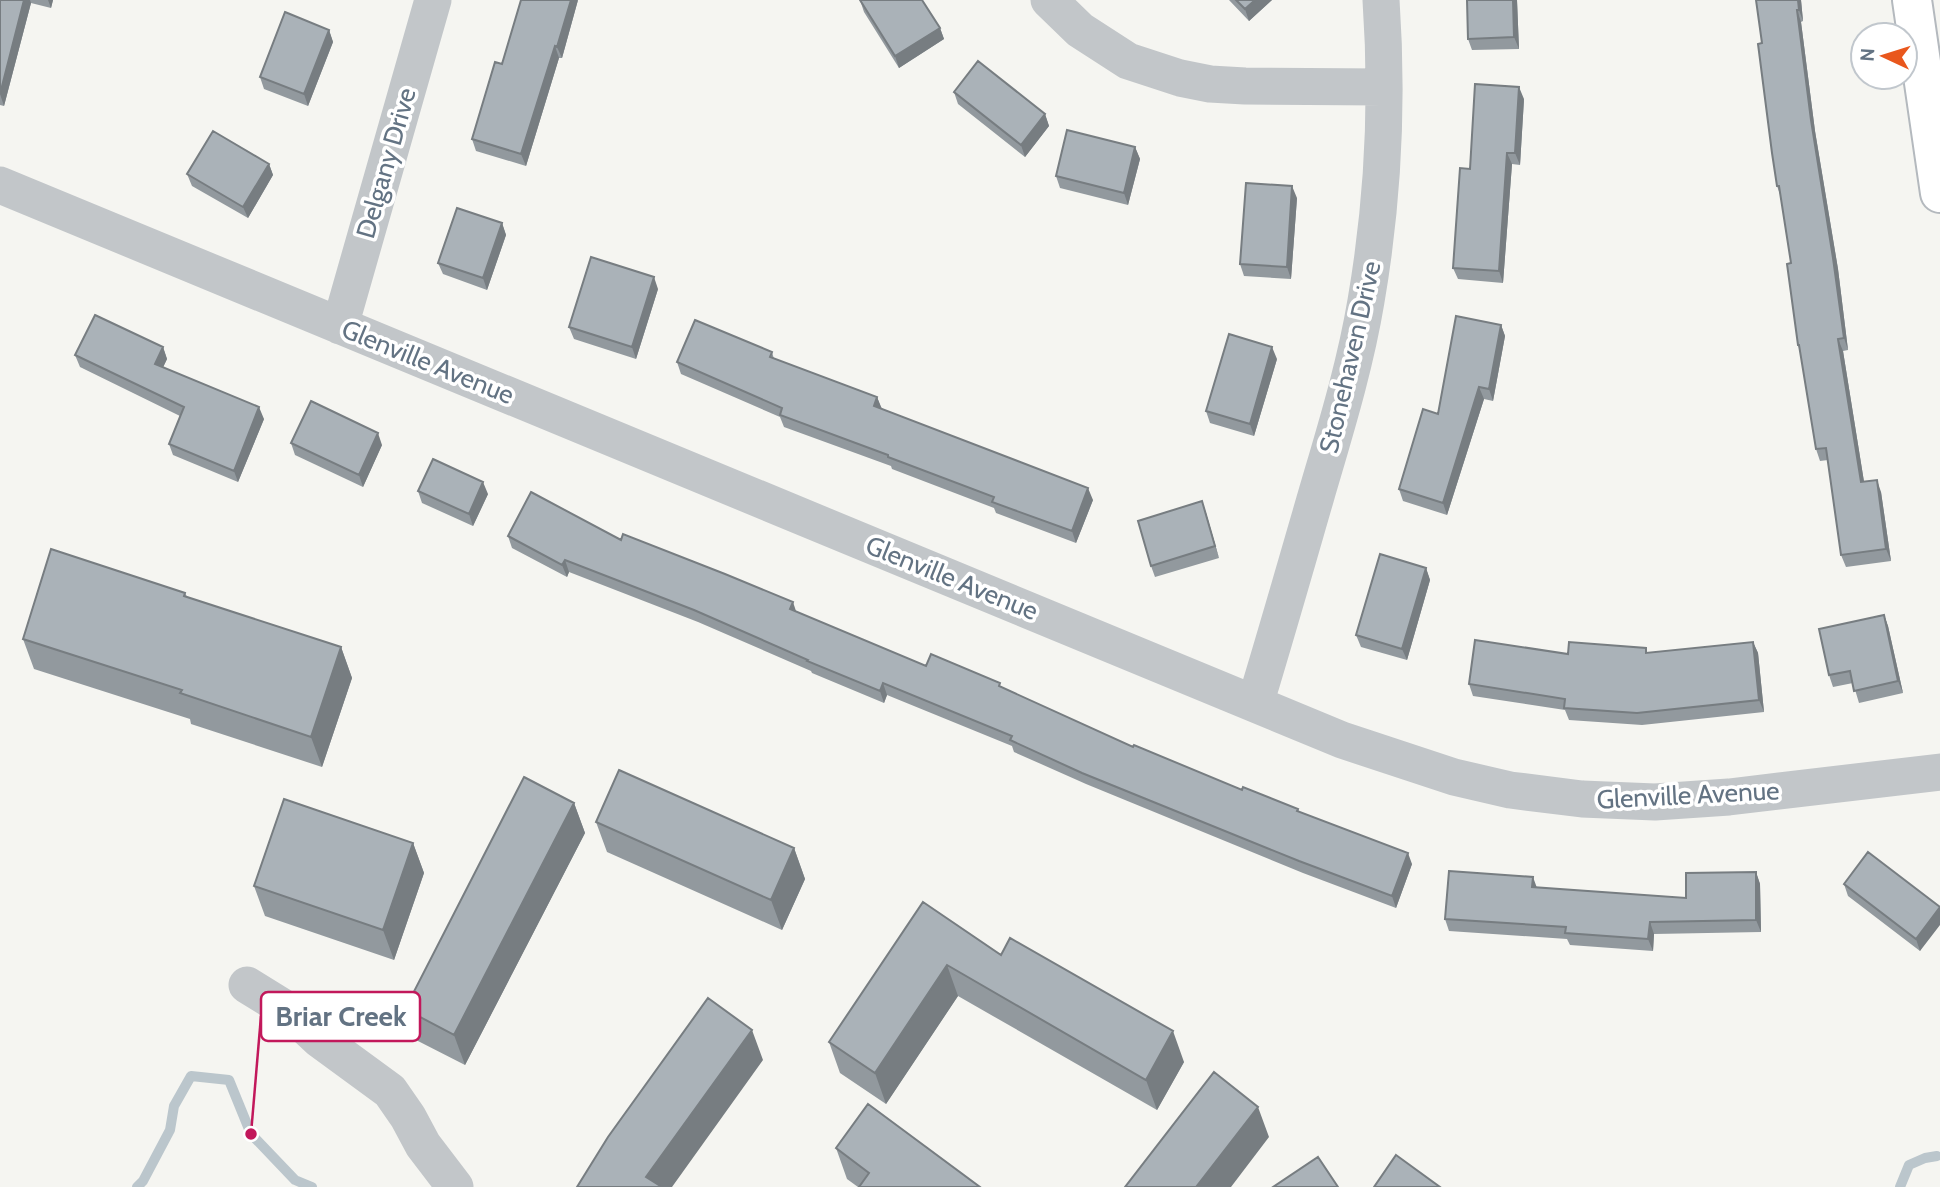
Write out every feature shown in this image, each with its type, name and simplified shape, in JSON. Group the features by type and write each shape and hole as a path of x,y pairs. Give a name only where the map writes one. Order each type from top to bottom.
{"street":[{"name":"Delgany Drive","path":"340,326 433,0"},
{"path":"1049,0 1080,30 1128,61 1180,78 1210,84 1245,86 1383,87"},
{"name":"Stonehaven Drive","path":"1255,704 1345,399 1366,303 1382,174 1381,0"},
{"path":"1912,0 1940,193"},
{"name":"Glenville Avenue","path":"0,185 1342,740 1454,777 1510,790 1582,799 1655,802 1729,797 1940,772"},
{"path":"247,985 289,1011 319,1039 390,1091 424,1145 455,1187"}],"building":[{"path":"0,0 24,0 0,94"},
{"path":"521,0 571,0 521,154 472,139 495,62 502,64"},
{"path":"860,0 922,0 940,28 895,56"},
{"path":"1236,0 1255,0 1245,9"},
{"path":"1467,0 1513,0 1514,37 1468,39"},
{"path":"1756,0 1798,0 1811,120 1844,338 1838,339 1861,482 1877,480 1886,549 1841,555 1826,448 1816,449 1798,345 1787,264 1791,263 1772,153 1758,44 1762,43"},
{"path":"285,12 329,30 304,94 260,77"},
{"path":"978,61 1045,114 1021,145 954,92"},
{"path":"1475,84 1519,87 1515,153 1507,153 1499,271 1453,268 1460,168 1470,169"},
{"path":"1067,130 1135,147 1124,193 1056,176"},
{"path":"213,131 269,164 243,207 187,174"},
{"path":"1246,183 1292,186 1287,267 1240,264"},
{"path":"457,208 502,223 483,278 438,263"},
{"path":"591,257 654,277 632,347 569,327"},
{"path":"95,315 163,347 155,364 259,407 234,471 169,444 184,407 75,355"},
{"path":"1456,316 1501,325 1489,389 1479,387 1443,503 1399,489 1423,409 1438,414"},
{"path":"695,320 772,352 770,357 877,397 874,406 1088,488 1072,531 992,502 994,497 780,415 782,408 677,362"},
{"path":"1229,334 1272,347 1250,424 1206,411"},
{"path":"311,401 378,433 359,475 291,443"},
{"path":"433,459 483,482 469,514 418,491"},
{"path":"531,492 621,540 623,534 793,602 790,609 926,666 931,654 1000,683 999,686 1133,747 1134,745 1242,790 1243,787 1298,809 1297,811 1408,853 1392,896 1082,773 1010,740 1012,736 883,683 880,691 694,610 565,560 562,565 508,536"},
{"path":"1202,501 1215,546 1151,566 1138,521"},
{"path":"51,549 341,647 311,737 180,693 182,690 23,639"},
{"path":"1380,554 1426,568 1402,649 1356,635"},
{"path":"1884,615 1898,681 1854,691 1850,671 1829,675 1819,629"},
{"path":"1475,640 1568,654 1569,642 1646,648 1646,653 1753,642 1759,700 1637,713 1564,708 1565,699 1469,684"},
{"path":"619,770 794,848 771,900 596,822"},
{"path":"524,777 574,803 454,1035 405,1009"},
{"path":"284,799 413,843 383,930 254,886"},
{"path":"1868,852 1940,907 1916,939 1844,884"},
{"path":"1449,871 1533,877 1532,887 1686,898 1686,873 1756,872 1756,920 1650,922 1648,939 1565,933 1566,927 1445,919"},
{"path":"923,902 1001,955 1010,938 1173,1031 1146,1080 947,965 875,1073 829,1042"},
{"path":"708,998 752,1030 646,1177 662,1187 577,1187 608,1137"},
{"path":"1214,1072 1258,1107 1196,1187 1125,1187"},
{"path":"868,1104 980,1187 859,1187 869,1173 836,1148"},
{"path":"1396,1155 1440,1187 1374,1187"},
{"path":"1318,1157 1338,1187 1273,1187"}],"waterway":[{"path":"137,1187 143,1181 170,1130 174,1106 191,1076 229,1080 251,1134 295,1180 312,1187"},
{"path":"1900,1187 1909,1165 1937,1156"}],"place":[{"name":"Briar Creek","path":"251,1134"}]}
